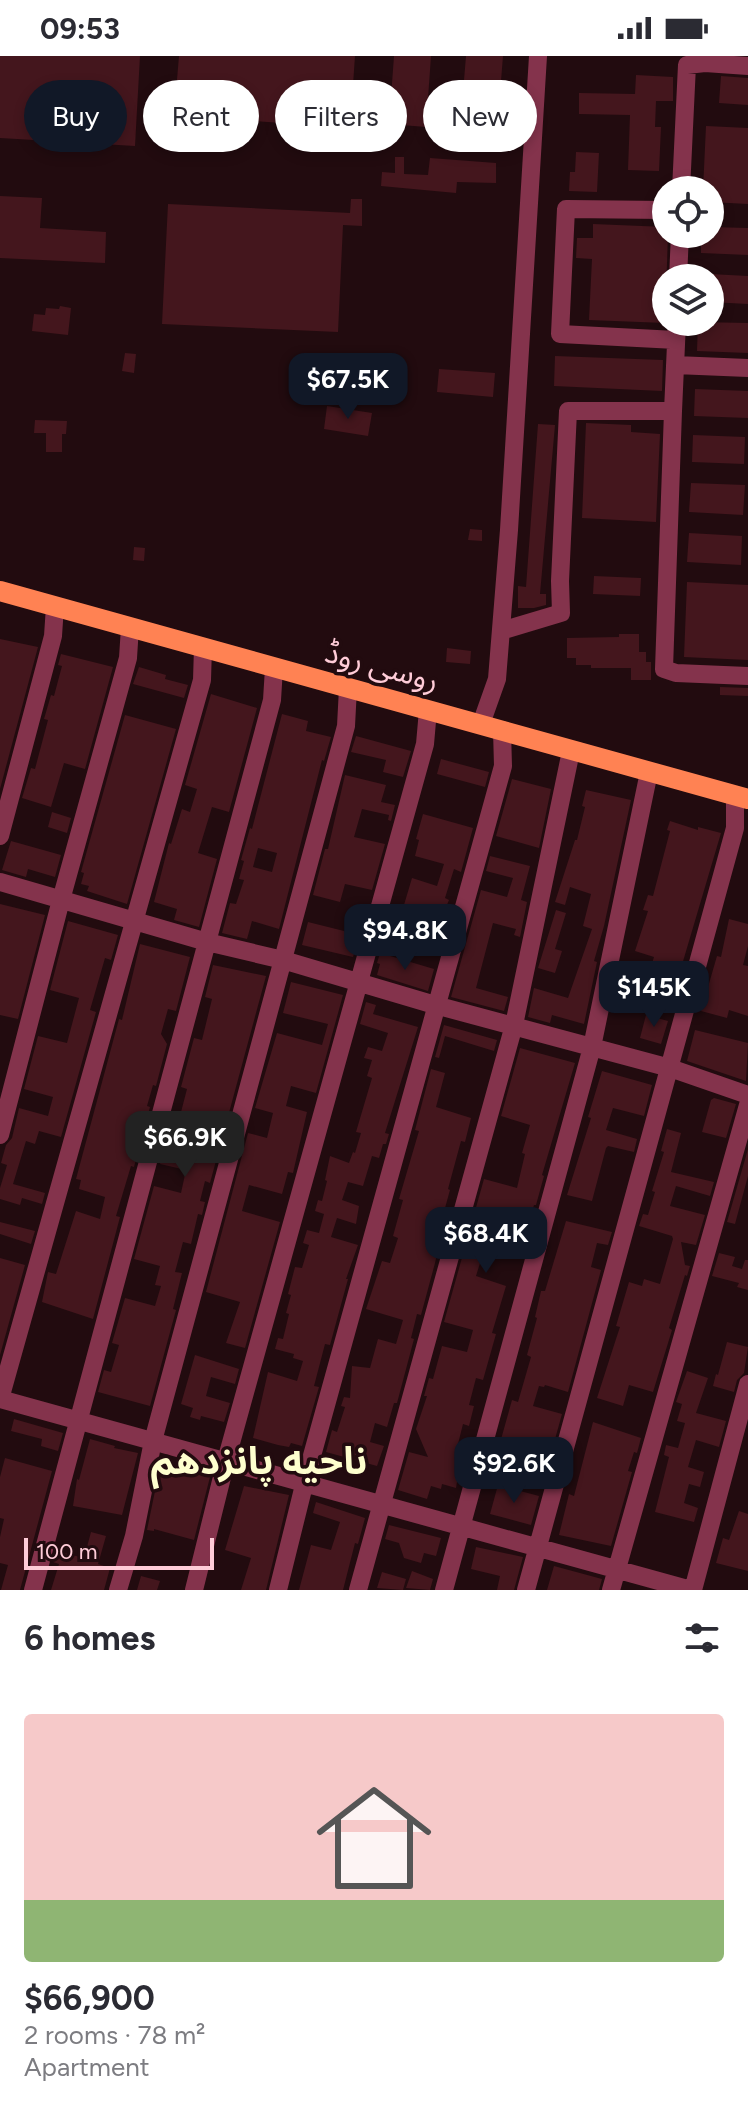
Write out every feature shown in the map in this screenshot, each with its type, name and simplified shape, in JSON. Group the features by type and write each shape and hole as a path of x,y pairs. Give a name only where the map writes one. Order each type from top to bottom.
{"main road":[{"name":"روسی روڈ","path":"0,591 741,797"}],"street":[{"path":"481,724 497,679 538,56"},
{"path":"682,176 687,65 748,66"},
{"path":"652,210 566,209 560,334 652,332"},
{"path":"676,336 664,669 676,673 748,676"},
{"path":"675,365 748,368"},
{"path":"501,631 561,613 568,411 673,411"},
{"path":"0,836 53,636 55,606"},
{"path":"0,1135 128,658 130,627"},
{"path":"203,647 202,680 0,1399 692,1590 748,1384"},
{"path":"33,1590 272,700 274,668"},
{"path":"118,1590 134,1536 153,1441 346,726 348,688"},
{"path":"194,1590 226,1461 425,744 428,710"},
{"path":"278,1590 305,1481 503,766 502,730"},
{"path":"358,1590 514,1025 571,751"},
{"path":"444,1590 592,1047 649,772"},
{"path":"526,1590 741,797"},
{"path":"0,882 207,942 283,960 435,1005 670,1068 748,1095"},
{"path":"611,1590 748,1105"}],"building":[{"path":"0,56 140,56 135,146 127,146 127,80 24,80 24,139 0,138"},
{"path":"179,56 355,56 353,80 275,80 275,122 259,121 259,80 177,80"},
{"path":"394,56 431,56 429,80 423,80 423,127 407,125 407,80 392,80"},
{"path":"466,56 503,56 501,80 464,80"},
{"path":"636,75 673,77 673,101 656,101 655,127 661,127 659,171 628,170 630,115 579,114 579,93 635,94"},
{"path":"721,76 748,78 748,105 719,103"},
{"path":"706,126 748,128 748,204 724,203 724,176 704,176"},
{"path":"576,152 599,153 597,192 569,191 570,172 575,172"},
{"path":"395,157 404,157 404,174 428,175 430,158 496,163 496,183 457,182 456,193 381,186 382,172 395,173"},
{"path":"0,196 42,198 40,228 106,232 105,263 0,258"},
{"path":"351,199 362,199 362,226 343,225 338,332 162,324 168,204 350,213"},
{"path":"593,224 652,226 652,248 668,248 667,264 652,264 652,322 589,320 592,259 576,258 577,238 593,238"},
{"path":"724,227 748,228 748,255 701,253 701,248 724,248"},
{"path":"724,275 748,276 748,304 724,303"},
{"path":"60,306 71,308 68,335 32,331 34,314 45,315 46,308 59,309"},
{"path":"724,323 748,323 748,353 697,351 698,336 724,336"},
{"path":"125,353 136,354 134,373 122,371"},
{"path":"555,356 663,360 662,391 554,386"},
{"path":"439,369 495,373 493,397 437,392"},
{"path":"695,389 748,391 748,418 694,416"},
{"path":"327,406 372,413 368,436 324,429"},
{"path":"35,420 67,421 66,434 62,434 62,452 46,452 46,433 34,433"},
{"path":"586,423 631,425 631,432 660,434 656,522 582,518"},
{"path":"538,424 555,425 540,594 546,594 546,605 518,608 518,586 526,587"},
{"path":"693,435 745,437 744,464 692,462"},
{"path":"691,483 745,485 743,515 689,512"},
{"path":"470,529 482,530 482,541 468,540"},
{"path":"689,533 742,536 741,565 687,562"},
{"path":"134,547 145,548 144,561 133,560"},
{"path":"594,576 641,578 640,596 593,594"},
{"path":"687,582 748,585 748,660 684,657"},
{"path":"619,634 639,634 639,652 646,652 646,662 651,662 651,680 631,680 631,668 591,668 591,665 576,665 576,658 567,658 567,638 619,637"},
{"path":"0,639 38,647 0,789"},
{"path":"447,648 471,651 470,664 446,662"},
{"path":"61,654 113,667 85,769 64,763 51,807 22,798 31,768 35,769 48,720 44,719 62,666 58,665"},
{"path":"139,667 188,685 184,698 133,684"},
{"path":"720,687 748,688 748,696 720,695"},
{"path":"211,694 257,708 229,812 212,807 198,853 217,859 199,927 174,920 177,909 154,902 169,843 182,809 190,812 197,789 185,785"},
{"path":"282,714 308,721 306,731 331,737 322,760 279,929 252,921 247,939 222,933 230,903 236,904 244,880 239,879 244,861 241,860","holes":["258,848 277,853 272,872 253,867"]},
{"path":"125,715 176,729 127,904 87,891 89,886 81,884 84,873 81,872"},
{"path":"356,736 411,751 403,777 383,772 386,760 351,752"},
{"path":"441,759 489,772 485,787 437,774"},
{"path":"345,775 386,785 381,802 395,805 391,821 388,820 389,815 362,809 354,837 385,844 372,890 345,884 340,902 313,895 325,849 328,849"},
{"path":"512,779 551,789 539,848 496,836"},
{"path":"586,790 631,800 594,961 597,962 584,1024 552,1015 550,1023 528,1017 534,988 568,998 592,929 583,926 591,894 570,887 565,905 555,902 577,840"},
{"path":"52,812 71,818 67,833 48,827"},
{"path":"423,814 473,828 461,872 454,869 445,898 449,900 438,926 401,915 412,878 437,886 444,864 415,856"},
{"path":"670,821 721,833 676,985 679,986 675,1001 627,985 631,971 648,976 654,957 635,951 648,911 643,910 648,895 653,896"},
{"path":"11,841 61,855 55,877 28,869 26,877 2,870"},
{"path":"490,856 530,866 521,900 527,902 520,937 514,935 516,929 493,923 476,988 508,997 504,1011 451,997 481,890 507,897 513,878 486,871"},
{"path":"0,904 45,915 18,1019 0,1015"},
{"path":"556,910 566,913 555,949 562,951 555,973 538,968"},
{"path":"729,919 748,924 748,946 743,965 748,966 748,1016 729,1010 727,1018 701,1011 717,956 721,957"},
{"path":"68,921 118,935 111,960 105,958 90,1010 96,1012 61,1137 39,1131 35,1144 26,1141 13,1184 45,1193 42,1204 22,1198 20,1205 0,1199 7,1165 1,1163 6,1145 12,1138 19,1108 48,1116 53,1097 24,1089 38,1036 67,1043 79,998 50,990"},
{"path":"308,922 360,935 353,957 302,945"},
{"path":"140,944 190,957 176,1011 168,1009 161,1034 167,1044 156,1086 153,1085 147,1106 150,1107 134,1167 131,1166 116,1216 120,1217 93,1319 42,1302 48,1272 56,1274 76,1211 100,1219 105,1197 79,1189 81,1180 76,1179 119,1019 122,1020"},
{"path":"380,953 434,969 428,991 377,975"},
{"path":"213,965 266,976 210,1183 205,1181 200,1201 205,1202 202,1215 198,1214 191,1244 183,1242 175,1272 182,1273 173,1309 176,1310 150,1406 98,1392 104,1370 111,1372 119,1345 112,1343 125,1298 155,1306 161,1286 155,1285 160,1266 134,1259 154,1186 181,1193 186,1170 160,1164 164,1150 167,1151 176,1114 180,1116 187,1089 181,1087 194,1038 202,1040 212,999 205,997"},
{"path":"291,982 343,995 316,1093 291,1086 286,1106 307,1112 293,1173 288,1172 282,1194 249,1185 242,1211 280,1222 245,1348 226,1343 240,1302 206,1292 248,1133 267,1138 273,1113 255,1108 277,1033 322,1045 328,1024 283,1013"},
{"path":"366,1002 376,1005 373,1014 418,1027 385,1133 389,1134 386,1144 383,1144 379,1158 372,1156 363,1186 348,1182 342,1200 359,1206 356,1224 337,1218 331,1237 358,1245 330,1345 325,1344 314,1386 319,1387 302,1446 291,1443 289,1447 278,1445 253,1438 268,1372 297,1381 303,1361 293,1358 294,1354 275,1349 278,1338 283,1339 289,1314 286,1313 291,1295 288,1294 295,1267 302,1268 309,1245 303,1243 307,1230 319,1233 324,1214 315,1211 318,1200 322,1201 330,1156 349,1163 355,1153 361,1133 356,1132 372,1078 367,1076 372,1060 364,1058 368,1047 382,1051 388,1033 360,1024"},
{"path":"646,1015 668,1021 661,1044 640,1038"},
{"path":"444,1025 497,1040 494,1051 445,1036 439,1058 435,1057"},
{"path":"695,1030 748,1043 746,1081 687,1061"},
{"path":"520,1048 575,1063 524,1238 496,1230 494,1236 489,1234 476,1276 506,1286 492,1333 496,1334 483,1380 476,1378 469,1405 474,1406 469,1426 463,1424 458,1444 463,1446 456,1488 442,1484 441,1489 431,1486 427,1499 398,1490 409,1452 428,1457 416,1429 427,1396 424,1396 429,1378 433,1379 442,1346 467,1352 473,1330 444,1322 484,1179 517,1188 530,1125 501,1116"},
{"path":"431,1069 445,1073 436,1107 471,1118 465,1142 461,1141 448,1189 435,1263 421,1315 417,1314 411,1338 414,1339 397,1403 394,1403 387,1427 375,1423 370,1442 384,1446 377,1466 326,1452 332,1430 337,1432 345,1407 341,1406 344,1397 350,1398 352,1366 370,1368 378,1339 396,1344 403,1320 366,1309 382,1261 390,1263 398,1238 393,1236 403,1200 399,1199 419,1131 415,1130"},
{"path":"602,1071 652,1085 644,1116 613,1108 606,1130 637,1139 634,1152 606,1148 592,1201 567,1195"},
{"path":"714,1098 736,1104 726,1138 702,1132"},
{"path":"667,1129 681,1133 671,1172 714,1182 710,1196 676,1186 670,1206 705,1215 696,1245 681,1242 685,1265 690,1266 669,1328 672,1330 653,1392 629,1385 623,1406 597,1398 620,1327 616,1326 629,1282 642,1286 644,1279 660,1284 673,1239 672,1236 639,1226 643,1214 648,1215 655,1192 652,1191 664,1152 661,1151"},
{"path":"748,1149 748,1176 735,1224 727,1222"},
{"path":"566,1221 612,1232 608,1245 597,1243 591,1267 601,1270 568,1392 539,1386 533,1406 562,1414 545,1475 520,1472 498,1465 502,1452 498,1450 512,1400 518,1402 531,1357 527,1355 541,1291 545,1291"},
{"path":"0,1222 35,1231 31,1244 0,1234"},
{"path":"719,1253 735,1257 732,1266 742,1269 745,1260 748,1260 748,1290 737,1287 739,1283 712,1276"},
{"path":"0,1258 25,1265 0,1355"},
{"path":"727,1342 748,1347 744,1373 737,1380 734,1392 713,1386"},
{"path":"195,1355 239,1369 235,1384 211,1377 206,1396 230,1403 224,1422 201,1416 200,1420 190,1417 193,1408 181,1404"},
{"path":"687,1371 708,1378 696,1413 726,1421 719,1447 696,1440 688,1467 704,1472 700,1487 689,1484 684,1503 698,1508 694,1522 655,1512 669,1457 664,1455 666,1445 678,1448 685,1423 677,1421 682,1404 676,1402"},
{"path":"14,1419 63,1433 58,1451 41,1446 42,1439 11,1431"},
{"path":"593,1422 641,1438 628,1471 632,1472 611,1546 559,1535 569,1494 574,1496"},
{"path":"90,1439 138,1453 122,1515 73,1506 77,1479"},
{"path":"5,1458 52,1471 20,1590 1,1590 8,1565 0,1563 4,1519 0,1518 0,1477"},
{"path":"161,1462 210,1477 194,1540 154,1529 147,1530"},
{"path":"498,1485 539,1496 531,1525 490,1514"},
{"path":"244,1486 289,1495 266,1590 241,1590 251,1558 225,1550"},
{"path":"316,1502 365,1518 343,1590 299,1590 311,1545 331,1550 340,1522 313,1513"},
{"path":"739,1511 748,1514 748,1571 716,1563 723,1538 729,1540"},
{"path":"389,1525 441,1538 436,1556 424,1553 421,1563 404,1558 399,1543 385,1539"},
{"path":"91,1532 106,1536 98,1564 110,1568 104,1590 51,1590 59,1564 53,1562 56,1551 84,1558"},
{"path":"476,1547 523,1557 514,1590 497,1590 500,1576 471,1569"},
{"path":"554,1566 602,1579 599,1590 547,1590"},
{"path":"412,1571 433,1579 430,1590 406,1588"},
{"path":"382,1572 406,1579 403,1590 377,1588"},
{"path":"141,1576 160,1581 157,1590 137,1590"}],"district":[{"name":"ناحیه پانزدهم","path":"259,1461"}]}
